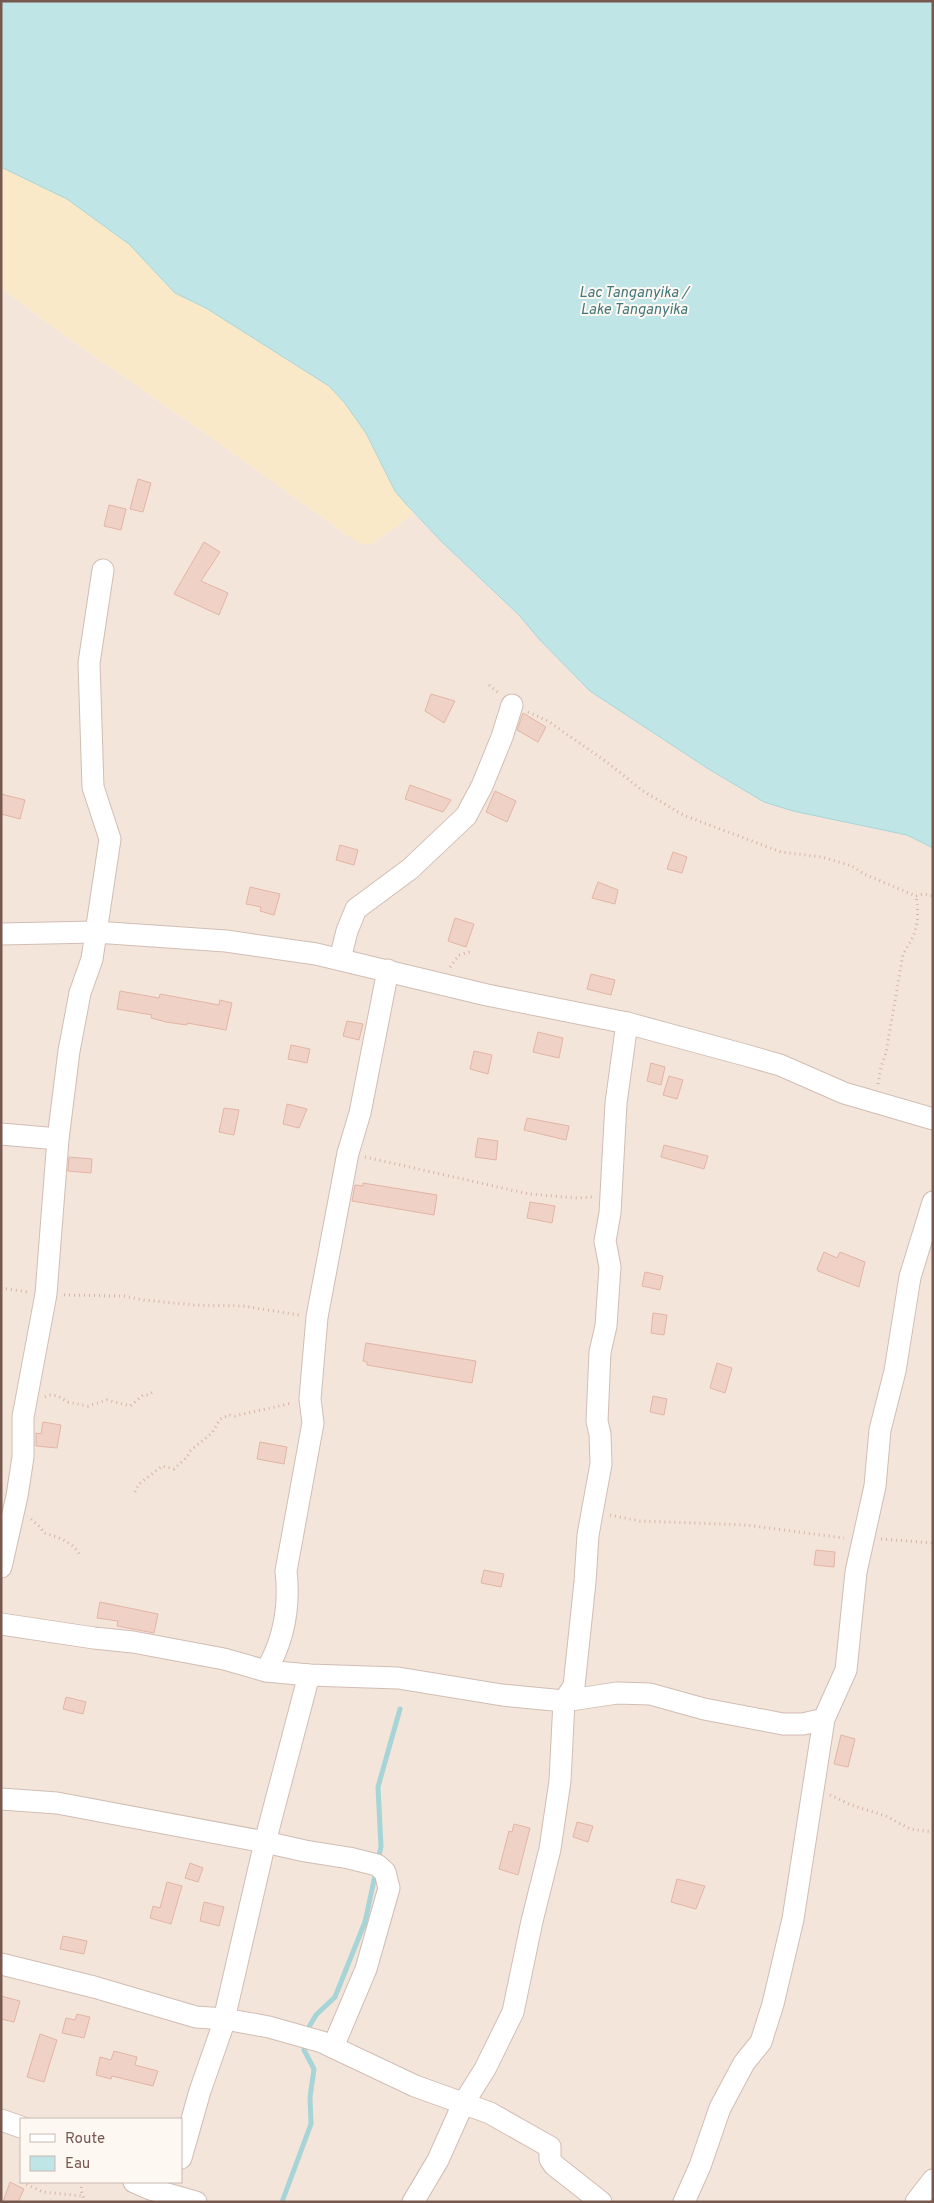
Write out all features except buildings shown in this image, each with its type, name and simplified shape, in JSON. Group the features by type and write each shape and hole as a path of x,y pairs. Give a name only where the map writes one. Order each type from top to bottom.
{"street":[{"path":"1,1567 17,1496 23,1457 23,1417 28,1400 29,1381 46,1294 57,1171 58,1138 69,1051 80,993 92,959 94,932 110,839 93,787 89,663 103,570"},
{"path":"340,959 347,931 356,909 410,869 466,816 489,770 512,705"},
{"path":"1,934 94,932 226,941 340,959 487,995 627,1023 780,1065 844,1093 875,1100 900,1111 933,1119"},
{"path":"266,1671 276,1651 288,1606 289,1594 286,1571 313,1423 310,1399 317,1317 348,1154 360,1112 388,970"},
{"path":"414,2202 446,2144 463,2104 485,2069 513,2012 532,1921 550,1849 560,1781 564,1700 574,1686 586,1582 588,1535 601,1464 600,1434 596,1421 600,1352 606,1326 610,1267 606,1241 610,1213 616,1103 627,1023"},
{"path":"1,1134 58,1138"},
{"path":"684,2202 700,2166 720,2108 744,2064 761,2042 774,2004 793,1919 824,1719 846,1670 856,1572 875,1486 880,1430 895,1371 910,1277 933,1202"},
{"path":"1,1624 133,1642 224,1659 266,1671 309,1675 398,1678 439,1683 502,1695 564,1700 636,1693 650,1694 704,1709 783,1724 803,1724 824,1719"},
{"path":"182,2154 200,2091 225,2019 265,1842 309,1675"},
{"path":"1,1799 56,1803 350,1858 377,1865 385,1872 389,1888 374,1947 357,1993 333,2047"},
{"path":"1,1964 94,1987 196,2017 225,2019 269,2026 333,2047 415,2086 490,2113 526,2135 546,2143 550,2147 550,2159 554,2165 601,2202"},
{"path":"1,2120 20,2127"},
{"path":"916,2202 933,2180"},
{"path":"136,2183 150,2189 174,2189 196,2202"}],"path":[{"path":"489,685 512,705 548,721 608,763 643,791 683,815 781,852 822,857 852,866 864,874 916,896 924,894 933,896"},
{"path":"875,1100 881,1067 886,1053 898,974 903,954 912,941 919,919 916,896"},
{"path":"445,985 451,963 459,955 473,951"},
{"path":"348,1154 529,1194 576,1198 611,1195"},
{"path":"1,1288 46,1294 124,1296 194,1305 243,1306 317,1317"},
{"path":"28,1400 42,1399 49,1395 58,1396 68,1402 88,1406 107,1400 130,1406 143,1395 148,1395 155,1391"},
{"path":"135,1492 138,1485 162,1466 174,1469 188,1458 190,1451 212,1433 217,1422 229,1415 235,1416 310,1399"},
{"path":"17,1496 22,1502 24,1513 42,1528 44,1534 67,1542 76,1549 80,1556"},
{"path":"592,1511 640,1521 746,1525 824,1536 933,1543"},
{"path":"814,1787 851,1805 877,1812 910,1829 933,1832"},
{"path":"24,2183 43,2192 83,2196"},
{"path":"82,2183 85,2202"}],"shaded area":[{"path":"1,288 57,330 225,447 348,536 370,545 414,514 519,615 540,640 590,691 750,794 793,811 907,835 933,848 933,2202 1,2202"}],"sand":[{"path":"1,167 67,199 129,244 175,293 206,308 329,386 347,407 373,444 396,488 414,514 370,545 362,544 57,330 1,288"}],"water":[{"name":"Lac Tanganyika / Lake Tanganyika","path":"1,1 933,1 933,848 907,835 793,811 764,802 707,768 590,691 540,640 519,615 442,542 406,504 395,491 366,433 344,402 329,386 206,308 175,293 129,244 67,199 1,167"}],"waterway":[{"path":"378,1860 381,1847 378,1787 400,1709"},
{"path":"306,2032 316,2015 335,1997 365,1922 376,1871"},
{"path":"282,2202 311,2124 310,2097 314,2069 304,2050 304,2043"}]}
